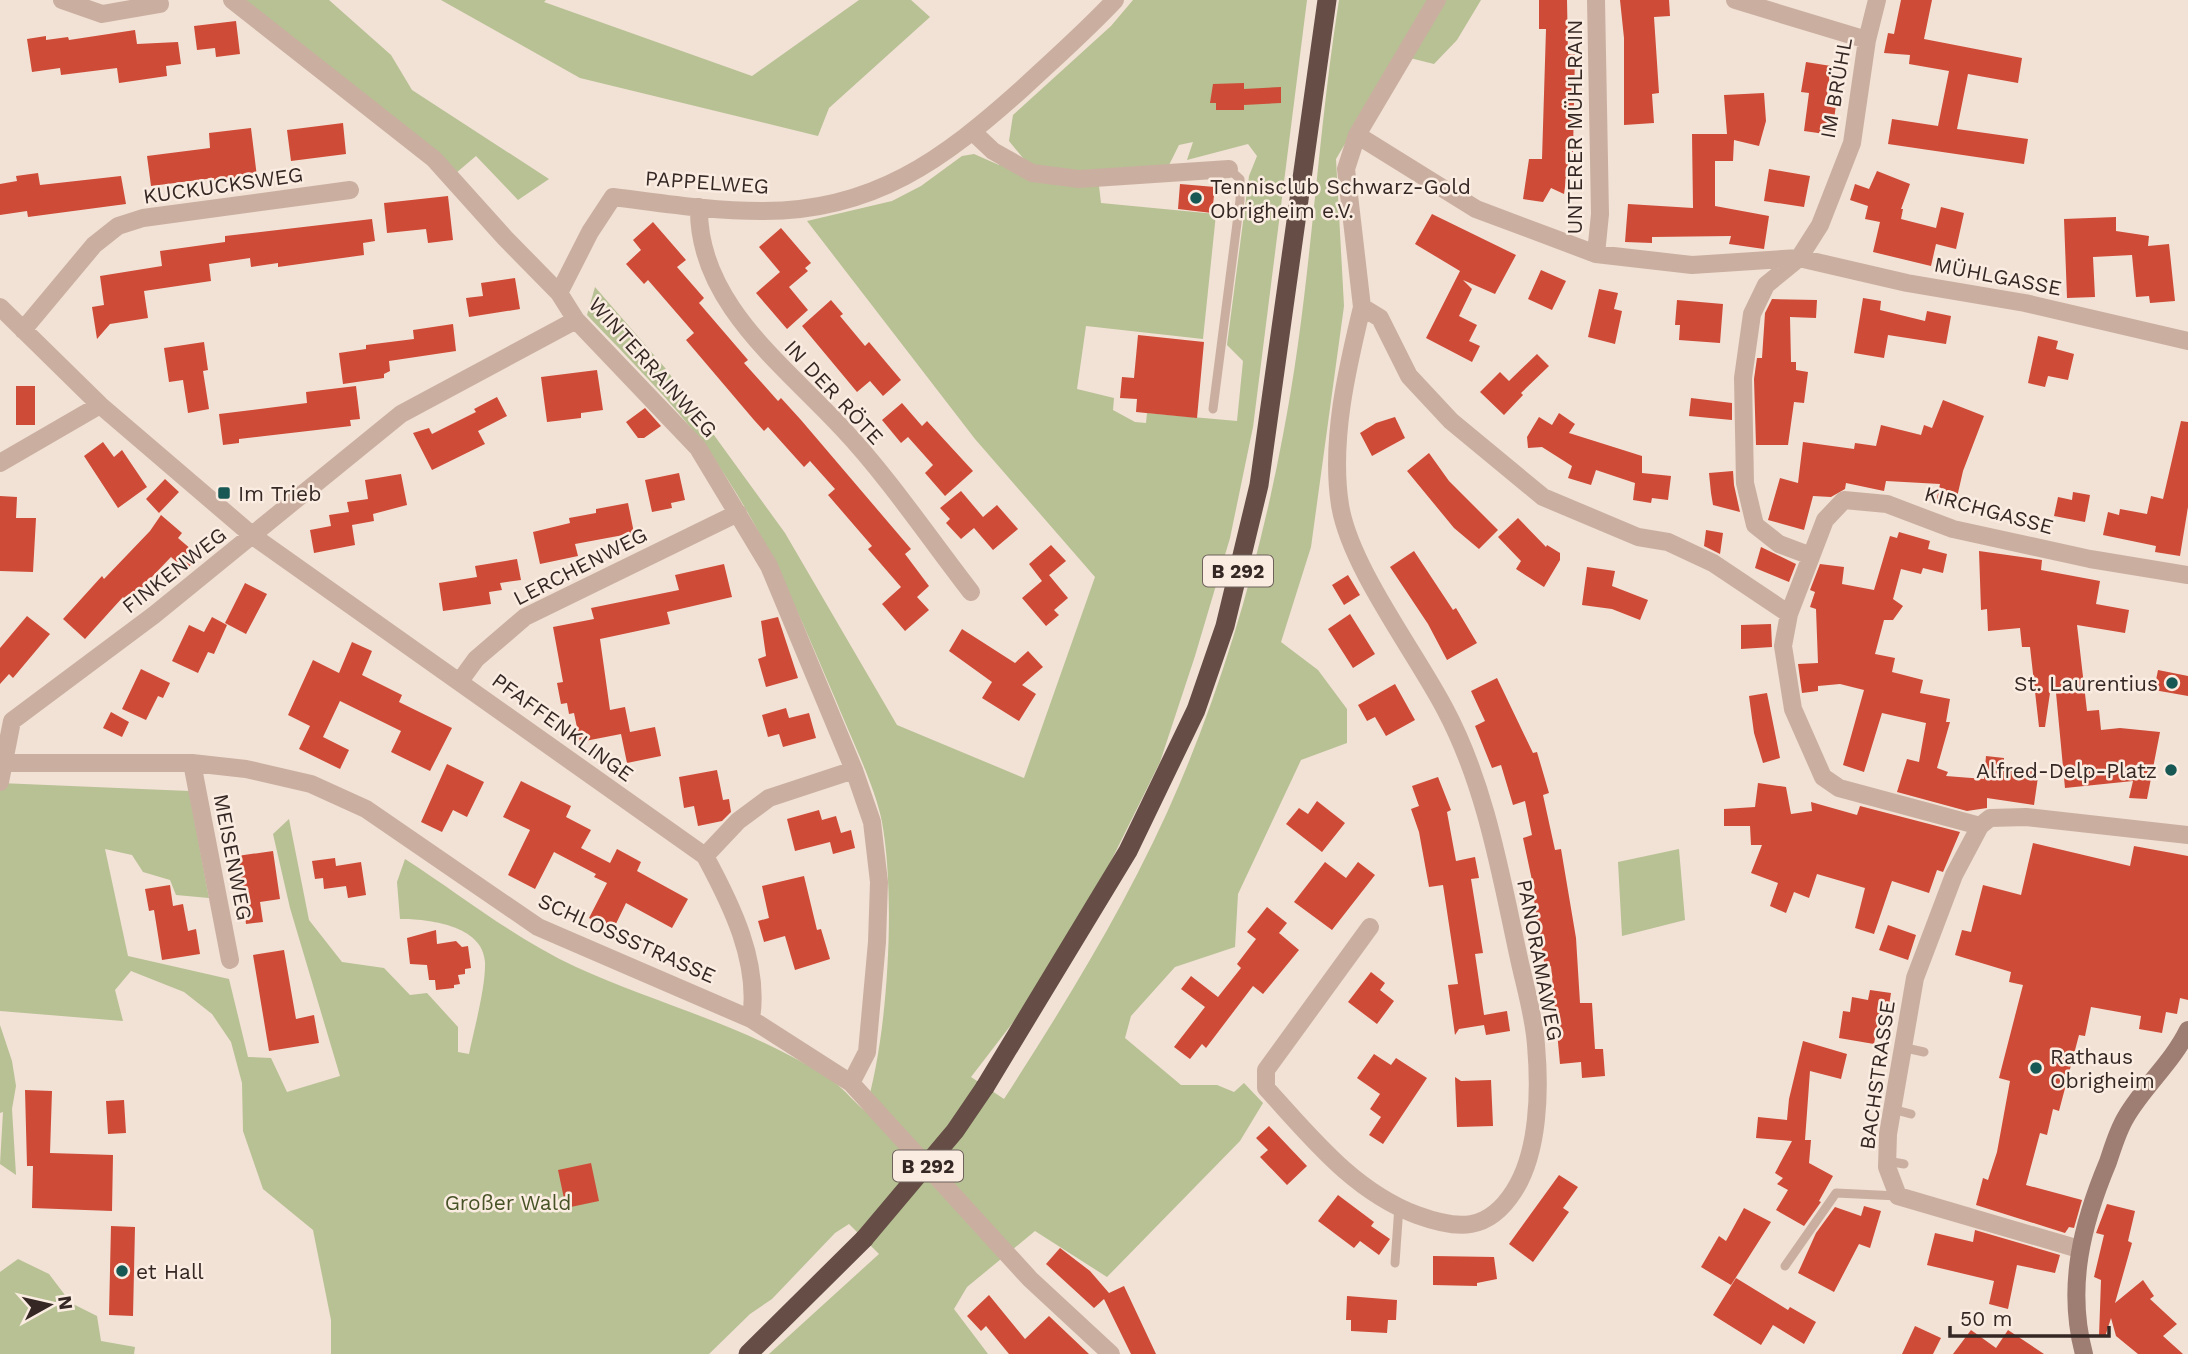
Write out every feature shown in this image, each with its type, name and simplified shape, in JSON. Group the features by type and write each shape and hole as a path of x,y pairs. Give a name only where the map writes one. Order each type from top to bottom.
{"highway":[{"name":"B 292","path":"748,1354 864,1239 955,1131 985,1087 1128,851 1191,722 1225,626 1259,485 1327,0"}],"main road":[{"path":"2084,1354 2077,1328 2075,1289 2079,1249 2092,1198 2125,1118 2178,1049 2188,1030"}],"street":[{"path":"62,0 102,14 160,4"},
{"name":"WINTERRAINWEG","path":"232,0 435,159 505,238 559,293 576,320 698,448 769,566 854,771 872,822 879,882 877,942 867,1052 851,1083"},
{"name":"PAPPELWEG","path":"559,293 590,232 613,197 762,211 819,205 874,192 930,163 973,132 1082,36 1115,0"},
{"path":"1437,0 1357,135 1476,209 1596,254 1692,264 1799,258"},
{"name":"UNTERER MÜHLRAIN","path":"1596,0 1600,214 1596,254"},
{"path":"1735,0 1867,40"},
{"name":"IM BRÜHL","path":"1811,556 1779,544 1755,524 1744,470 1743,378 1752,314 1766,285 1799,258 1820,225 1852,143 1867,40 1877,0"},
{"path":"973,132 993,151 1032,173 1079,179 1230,169"},
{"name":"PANORAMAWEG","path":"1357,135 1346,169 1362,307 1349,364 1339,449 1340,503 1349,541 1446,711 1467,757 1489,827 1536,1043 1537,1095 1530,1152 1516,1189 1500,1211 1476,1223 1456,1228 1399,1206 1374,1193 1333,1161 1266,1088 1266,1070 1370,927"},
{"name":"KUCKUCKSWEG","path":"23,330 94,245 118,226 144,218 349,190"},
{"name":"IN DER RÖTE","path":"699,207 702,251 738,317 770,357 843,429 971,592"},
{"name":"MÜHLGASSE","path":"1799,258 1907,283 2025,303 2188,341"},
{"path":"0,307 100,405 253,536"},
{"path":"1362,307 1380,318 1409,376 1451,421 1543,496 1638,537 1668,542 1713,563 1789,614"},
{"name":"FINKENWEG","path":"1,763 12,721 253,536 401,414 576,320"},
{"path":"0,463 100,405"},
{"name":"KIRCHGASSE","path":"1811,556 1825,520 1844,500 1886,504 1953,528 2090,559 2188,575"},
{"name":"LERCHENWEG","path":"460,681 476,659 525,617 738,513"},
{"name":"PFAFFENKLINGE","path":"253,536 705,856 725,892 751,968 754,998 751,1018"},
{"path":"1811,556 1789,614 1783,646 1793,709 1823,777 1839,788 1980,826 1990,818 2026,817 2188,835"},
{"path":"0,782 1,763"},
{"name":"SCHLOSSSTRASSE","path":"1,763 192,763 246,769 311,784 366,809 538,927 751,1018 851,1083 1030,1279 1111,1354"},
{"name":"MEISENWEG","path":"192,763 230,960"},
{"path":"705,856 738,821 769,798 854,771"},
{"name":"BACHSTRASSE","path":"1898,1195 1892,1109 1915,978 1954,875 1980,826"},
{"path":"1898,1195 2079,1249"}],"lane":[{"path":"1213,409 1240,201 1240,179 1230,169"},
{"path":"1902,1047 1924,1052"},
{"path":"1892,1109 1911,1114"},
{"path":"1785,1266 1836,1193 1898,1195"},
{"path":"1395,1263 1399,1206"}],"green space":[{"path":"242,0 329,0 391,55 412,90 549,179 518,200 476,156 456,173"},
{"path":"441,0 546,0 544,2 752,76 859,0 911,0 930,17 829,108 818,136 580,78"},
{"name":"Großer Wald","path":"1133,0 1307,0 1253,427 1230,538 1160,762 1111,861 1031,999 971,1077 1004,1099 1099,945 1162,824 1197,741 1241,612 1264,524 1293,381 1339,0 1481,0 1457,40 1434,64 1398,55 1336,159 1344,306 1311,547 1281,642 1318,670 1347,709 1347,743 1301,760 1238,894 1235,947 1175,967 1131,1016 1125,1038 1181,1085 1217,1085 1234,1092 1244,1083 1263,1103 1240,1141 1107,1277 1035,1231 967,1287 954,1309 988,1354 769,1354 879,1254 849,1224 835,1233 772,1299 750,1314 709,1354 331,1354 331,1320 313,1230 263,1189 243,1131 242,1083 231,1042 212,1014 184,992 131,971 115,990 123,1021 0,1011 0,783 189,791 209,898 176,895 170,880 143,872 132,855 105,849 128,956 229,979 248,1057 271,1058 287,1092 340,1076 290,908 273,834 289,819 309,920 342,962 384,968 410,995 427,993 458,1027 458,1052 469,1054 484,983 485,962 482,950 465,932 452,927 400,919 397,882 405,859 553,956 772,1047 834,1082 865,1111 873,1081 884,1008 889,928 886,854 882,822 874,793 794,604 746,509 693,431 587,315 595,287 666,369 785,533 897,725 1024,778 1095,577 975,439 807,221 892,201 921,186 962,156 974,154 999,165 1000,162 1099,186 1101,203 1216,214 1203,339 1086,326 1077,389 1114,398 1113,410 1135,422 1146,423 1147,413 1237,421 1243,361 1227,345 1249,176 1257,156 1248,144 1187,160 1193,142 1179,145 1168,167 1060,171 1028,164 1009,141 1013,115 1111,26"},
{"path":"1679,849 1685,920 1622,936 1618,862"},
{"path":"0,1025 12,1061 16,1086 12,1109 16,1175 0,1164 3,1112 0,1113"},
{"path":"18,1259 49,1274 71,1303 97,1316 101,1341 135,1347 134,1354 0,1354 0,1272"}],"building":[{"path":"1539,0 1567,0 1568,54 1575,54 1573,152 1570,152 1564,194 1551,188 1543,202 1523,199 1529,159 1542,159 1546,29 1539,29"},
{"path":"1620,0 1669,0 1670,16 1654,17 1659,93 1652,94 1654,123 1624,125 1624,38"},
{"path":"1901,0 1932,0 1924,39 2022,58 2018,83 1968,74 1957,129 2028,139 2024,164 1888,144 1892,119 1938,126 1949,71 1909,64 1910,55 1884,53 1888,33 1894,34"},
{"path":"236,21 240,54 216,57 215,48 197,50 194,26"},
{"path":"135,30 137,44 178,42 181,64 166,66 167,76 119,83 117,68 61,75 60,68 32,72 27,39 46,36 46,40 68,37 69,40"},
{"path":"1806,62 1831,66 1827,96 1837,97 1832,135 1804,131 1809,93 1801,92"},
{"path":"1244,83 1244,89 1281,87 1281,103 1244,105 1244,110 1216,110 1216,103 1210,103 1213,84"},
{"path":"1764,93 1766,121 1759,146 1734,140 1733,161 1715,161 1715,206 1769,216 1764,249 1729,244 1731,236 1652,237 1652,243 1625,242 1628,204 1693,208 1692,134 1727,134 1724,95"},
{"path":"343,123 346,154 291,161 287,130"},
{"path":"251,128 257,177 215,183 214,178 151,186 147,156 210,148 209,133"},
{"path":"1769,169 1810,176 1804,207 1764,201"},
{"path":"1877,171 1910,184 1901,209 1901,219 1936,228 1941,207 1964,213 1956,249 1936,244 1931,266 1873,252 1880,222 1865,219 1868,206 1850,200 1855,184 1869,189"},
{"path":"38,173 40,185 121,176 126,204 28,217 27,211 0,215 0,184 17,181 16,176"},
{"name":"Tennisclub Schwarz-Gold Obrigheim e.V.","path":"1180,184 1215,187 1212,213 1178,209"},
{"path":"448,196 453,240 428,243 426,229 387,233 384,203"},
{"path":"1432,214 1516,255 1495,294 1463,280 1472,289 1459,316 1477,325 1469,341 1480,346 1472,362 1426,338 1460,271 1415,244"},
{"path":"2116,217 2116,231 2149,236 2148,246 2169,244 2175,301 2150,303 2149,296 2136,297 2132,255 2093,257 2095,297 2067,298 2064,219"},
{"path":"372,219 375,241 363,243 364,255 278,267 278,263 251,267 250,258 209,264 211,281 144,291 148,318 110,324 97,339 92,307 104,305 100,276 162,266 160,251 225,242 225,236"},
{"path":"653,222 686,260 677,267 704,298 699,303 748,360 744,363 778,401 781,398 801,420 911,549 905,554 929,586 917,597 929,610 905,631 882,604 901,587 868,549 872,546 828,495 835,489 810,461 804,467 768,427 764,431 686,340 694,333 648,280 644,284 626,264 641,250 633,240"},
{"path":"781,228 811,263 805,268 808,271 789,287 808,310 787,329 756,293 780,272 759,247"},
{"path":"1541,270 1566,281 1552,310 1528,299"},
{"path":"515,278 520,309 469,317 466,298 483,296 481,283"},
{"path":"1599,289 1618,293 1614,309 1622,311 1615,344 1588,337"},
{"path":"1863,298 1881,301 1880,310 1925,321 1927,311 1951,316 1946,344 1888,335 1884,358 1854,353"},
{"path":"1772,299 1817,300 1816,318 1790,317 1791,362 1796,362 1796,370 1808,372 1804,403 1794,402 1788,445 1756,445 1754,379 1757,358 1762,358 1765,313"},
{"path":"831,300 843,314 840,316 865,346 869,342 901,380 883,396 870,381 857,392 802,326"},
{"path":"1677,300 1723,304 1720,343 1679,340 1680,325 1675,325"},
{"path":"453,324 456,351 389,361 390,371 384,374 384,378 343,384 339,353 366,349 366,345 414,339 413,330"},
{"path":"1138,335 1204,342 1197,418 1136,412 1137,399 1120,398 1122,377 1134,378"},
{"path":"2038,336 2058,341 2056,349 2074,354 2068,380 2048,376 2045,387 2028,383"},
{"path":"204,342 208,370 203,371 209,409 188,413 183,380 169,382 164,348"},
{"path":"1537,354 1549,366 1521,393 1523,395 1504,415 1480,392 1500,372 1509,381"},
{"path":"597,370 603,410 581,413 581,418 547,422 541,377"},
{"path":"16,386 35,386 35,425 16,425"},
{"path":"356,386 360,419 350,420 351,426 239,439 239,443 223,445 219,414 307,403 306,392"},
{"path":"497,397 507,416 478,431 485,444 432,470 413,433 429,428 432,434 476,412 474,409"},
{"path":"1691,398 1732,403 1732,420 1689,416"},
{"path":"1943,400 1984,416 1963,471 1955,506 1936,502 1940,484 1886,481 1884,491 1846,483 1845,489 1831,497 1813,496 1804,530 1768,520 1780,478 1798,483 1803,442 1854,449 1855,443 1876,446 1881,425 1921,435 1924,425 1932,428"},
{"path":"902,403 922,426 927,421 973,471 945,496 925,473 933,465 908,437 901,443 882,420"},
{"path":"645,408 661,426 644,438 638,438 626,422"},
{"path":"1559,413 1575,424 1569,433 1642,456 1642,473 1671,476 1668,500 1652,498 1651,503 1633,500 1635,483 1596,470 1591,485 1568,478 1572,466 1542,447 1528,448 1527,437 1539,417 1552,425"},
{"path":"1395,417 1405,438 1372,456 1360,433 1376,423"},
{"path":"2181,421 2188,422 2188,507 2180,556 2155,552 2156,546 2103,535 2108,512 2119,515 2120,509 2147,514 2151,496 2163,499"},
{"path":"103,442 114,457 122,450 147,487 118,508 84,456"},
{"path":"1429,453 1449,481 1498,530 1479,549 1454,528 1407,471"},
{"path":"1733,471 1740,512 1713,505 1709,473"},
{"path":"679,473 685,500 671,503 672,508 652,512 645,480"},
{"path":"401,474 407,505 373,514 374,521 352,525 355,545 314,553 310,530 331,526 329,515 349,512 347,502 368,499 365,480"},
{"path":"165,479 179,492 159,513 146,499"},
{"path":"961,491 983,517 997,505 1018,529 993,550 974,528 961,539 946,523 950,519 940,508"},
{"path":"2073,492 2090,495 2085,522 2054,516 2058,497 2072,500"},
{"path":"0,496 17,497 16,518 36,518 33,572 0,571"},
{"path":"628,503 634,533 575,544 578,556 540,564 533,532 570,523 569,518 596,513 596,509"},
{"path":"161,515 182,533 178,538 199,556 186,570 171,557 128,602 123,597 85,639 63,619 102,576 104,579 150,531"},
{"path":"1518,518 1546,547 1547,545 1560,553 1560,560 1544,587 1516,569 1521,561 1498,537"},
{"path":"1706,530 1723,533 1720,554 1704,546"},
{"path":"1899,532 1930,541 1928,549 1947,554 1943,573 1923,568 1921,574 1901,569 1893,599 1903,606 1893,620 1884,620 1875,654 1895,658 1892,672 1923,680 1920,693 1950,699 1946,722 1950,722 1937,768 1948,772 1946,776 1984,779 1986,756 2004,758 2004,765 2039,770 2034,805 1987,798 1987,808 1967,811 1897,792 1907,759 1919,762 1926,723 1882,713 1864,772 1843,765 1864,690 1840,684 1818,686 1818,691 1802,693 1798,664 1818,663 1816,609 1810,607 1815,592 1810,590 1820,564 1844,567 1842,584 1874,590 1890,536 1897,538"},
{"path":"1051,545 1066,561 1042,581 1029,564"},
{"path":"1761,547 1796,564 1789,582 1755,568"},
{"path":"1414,551 1453,610 1456,608 1477,643 1447,660 1428,624 1390,567"},
{"path":"1979,551 2042,560 2041,570 2100,581 2096,604 2129,610 2125,633 2077,625 2087,711 2099,710 2101,730 2120,728 2160,732 2147,799 2129,798 2133,781 2065,788 2056,693 2050,693 2045,727 2039,727 2030,647 2022,647 2020,628 1988,631 1987,609 1981,610"},
{"path":"517,559 521,580 500,583 502,590 489,592 491,604 443,611 439,583 477,577 475,566"},
{"path":"724,564 732,597 667,612 670,624 600,639 610,710 625,707 630,732 655,727 661,756 627,763 621,734 580,742 574,713 569,714 567,703 561,704 557,683 563,682 553,627 594,619 591,608 679,590 675,575"},
{"path":"1587,567 1615,571 1612,586 1648,600 1640,620 1612,609 1582,605"},
{"path":"1049,575 1068,598 1054,610 1059,615 1046,626 1022,598"},
{"path":"1348,575 1360,595 1344,605 1332,585"},
{"path":"245,583 267,594 246,634 225,623"},
{"path":"1350,614 1375,654 1353,668 1328,629"},
{"path":"27,616 50,634 13,678 9,674 0,684 0,648"},
{"path":"212,617 227,625 214,654 208,652 198,673 172,661 189,625 204,632"},
{"path":"778,617 798,678 766,687 758,659 766,656 761,621"},
{"path":"1771,624 1772,647 1741,649 1741,625"},
{"path":"962,629 1015,663 1028,651 1043,667 1022,685 1036,694 1019,721 982,698 992,682 949,651"},
{"path":"352,642 372,651 362,675 402,695 399,702 452,728 430,771 391,752 401,731 340,701 323,737 349,750 340,769 299,749 310,726 288,715 313,660 339,673"},
{"path":"141,669 170,683 163,698 158,696 146,720 122,709"},
{"name":"St. Laurentius","path":"2158,670 2188,676 2188,696 2154,690"},
{"path":"1497,678 1533,753 1537,752 1549,793 1543,795 1555,850 1561,849 1576,938 1580,1003 1592,1003 1595,1049 1603,1049 1605,1076 1582,1078 1581,1062 1560,1064 1551,966 1545,968 1534,900 1536,899 1523,838 1532,835 1525,801 1513,805 1501,765 1492,768 1475,726 1485,721 1471,691"},
{"path":"1395,684 1415,720 1386,736 1375,717 1367,721 1358,705"},
{"path":"1767,693 1780,758 1763,763 1754,733 1749,696"},
{"path":"786,708 789,718 809,713 816,738 783,747 779,734 768,737 762,715"},
{"path":"111,712 129,722 122,737 103,728"},
{"path":"447,764 484,782 467,817 453,810 442,832 421,822"},
{"path":"717,770 723,800 729,799 731,812 722,821 698,826 694,806 684,808 679,777"},
{"path":"1438,777 1451,810 1447,812 1456,861 1475,857 1479,878 1471,879 1483,953 1475,954 1484,1015 1507,1011 1510,1031 1486,1035 1484,1025 1459,1029 1455,1035 1448,985 1458,984 1443,885 1429,887 1419,832 1411,809 1419,806 1412,786"},
{"path":"521,781 571,806 566,817 591,830 581,848 610,863 617,849 641,862 637,871 688,899 672,928 626,903 613,930 589,918 607,883 594,877 596,874 554,852 535,889 508,875 530,830 503,817"},
{"path":"1758,783 1786,787 1791,814 1812,811 1811,802 1857,815 1860,806 1960,832 1943,872 1937,870 1929,893 1892,881 1874,934 1855,928 1865,888 1817,874 1809,898 1794,892 1786,913 1770,906 1778,883 1751,873 1762,845 1751,845 1750,826 1724,826 1724,809 1755,807"},
{"path":"1317,801 1345,823 1322,852 1286,824 1299,808 1308,814"},
{"path":"819,810 822,820 836,816 841,833 851,830 855,848 833,854 830,842 795,851 787,819"},
{"path":"2033,843 2130,866 2134,846 2188,856 2188,1000 2180,998 2177,1014 2166,1012 2162,1033 2139,1029 2141,1016 2091,1007 2085,1036 2079,1035 2059,1111 2053,1109 2047,1135 2040,1133 2026,1185 2082,1200 2074,1228 2069,1227 2065,1233 1976,1205 1983,1178 1988,1180 1997,1152 2010,1081 1999,1078 2023,985 2009,982 2011,972 1955,955 1962,930 1971,932 1983,885 2021,895"},
{"path":"273,851 280,899 260,902 263,922 246,924 237,856"},
{"path":"335,858 336,866 361,862 366,895 348,898 346,886 324,889 323,878 315,879 312,861"},
{"path":"1325,862 1346,878 1358,862 1375,875 1332,930 1294,902"},
{"path":"804,876 817,930 821,929 830,959 795,970 785,936 764,942 758,921 769,918 762,886"},
{"path":"170,885 173,906 183,904 188,931 196,929 200,954 162,960 154,910 149,911 145,889"},
{"path":"1267,907 1287,923 1279,933 1299,950 1263,994 1253,986 1206,1048 1202,1044 1190,1059 1174,1047 1205,1007 1181,989 1191,976 1218,997 1241,968 1237,964 1256,939 1247,932"},
{"path":"1888,925 1916,935 1908,960 1879,950"},
{"path":"436,930 437,944 456,941 462,947 468,946 471,968 465,969 465,974 458,975 460,984 454,985 454,988 436,990 435,980 429,980 427,965 410,964 407,938"},
{"path":"284,950 296,1019 314,1015 319,1043 269,1051 253,955"},
{"path":"1371,972 1385,983 1380,990 1394,1001 1377,1024 1348,1002"},
{"path":"1870,990 1891,993 1887,1018 1879,1017 1874,1044 1839,1038 1843,1011 1850,1012 1852,997 1868,1000"},
{"path":"1803,1041 1847,1054 1841,1079 1810,1071 1805,1140 1811,1140 1809,1163 1833,1176 1819,1201 1821,1202 1804,1226 1776,1210 1788,1190 1777,1184 1783,1178 1775,1173 1792,1141 1756,1138 1758,1117 1787,1120 1789,1099"},
{"path":"1374,1054 1391,1065 1396,1058 1427,1078 1383,1144 1369,1135 1381,1117 1370,1109 1380,1094 1357,1078"},
{"path":"1455,1077 1461,1081 1491,1080 1493,1126 1457,1127"},
{"path":"25,1090 52,1091 50,1153 113,1155 112,1211 32,1208 33,1166 27,1166"},
{"path":"124,1100 126,1133 108,1134 106,1101"},
{"path":"1269,1126 1307,1166 1287,1185 1260,1157 1268,1150 1256,1138"},
{"path":"591,1163 599,1201 566,1208 558,1170"},
{"path":"1559,1175 1578,1187 1563,1208 1569,1212 1533,1262 1509,1244"},
{"path":"1338,1195 1374,1222 1371,1226 1390,1239 1379,1255 1360,1241 1354,1248 1318,1221"},
{"path":"2107,1204 2135,1211 2128,1241 2132,1243 2115,1303 2143,1280 2154,1296 2150,1299 2177,1324 2163,1336 2183,1354 2138,1354 2116,1336 2111,1318 2105,1337 2099,1336 2101,1280 2094,1277 2104,1235 2096,1233"},
{"path":"1864,1206 1881,1211 1870,1248 1859,1244 1834,1292 1798,1273 1816,1233 1835,1207 1861,1216"},
{"path":"1744,1208 1771,1222 1731,1285 1701,1267 1719,1236 1726,1241"},
{"name":"et Hall","path":"111,1226 135,1227 133,1316 109,1315"},
{"path":"1975,1230 2060,1255 2055,1273 2017,1265 2008,1309 1989,1304 1994,1281 1927,1265 1935,1233 1973,1242"},
{"path":"1060,1248 1090,1271 1109,1293 1124,1286 1156,1354 1131,1354 1104,1299 1094,1308 1046,1264"},
{"path":"1433,1256 1494,1257 1497,1279 1477,1283 1477,1286 1433,1285"},
{"path":"1736,1278 1788,1310 1790,1307 1816,1322 1804,1344 1773,1325 1761,1345 1713,1315"},
{"path":"989,1295 1025,1339 1049,1316 1089,1354 1009,1354 986,1326 981,1331 967,1316"},
{"path":"1347,1296 1397,1300 1396,1320 1388,1320 1387,1333 1351,1331 1351,1320 1346,1320"},
{"path":"1915,1326 1941,1338 1933,1354 1902,1354"},
{"path":"1971,1330 1996,1348 2008,1330 2044,1354 1953,1354"}],"place":[{"name":"Tennisclub Schwarz-Gold Obrigheim e.V.","path":"1196,198"},
{"name":"Im Trieb","path":"224,493"},
{"name":"St. Laurentius","path":"2172,683"},
{"name":"Alfred-Delp-Platz","path":"2171,770"},
{"name":"Rathaus Obrigheim","path":"2036,1068"},
{"name":"et Hall","path":"122,1271"}]}
